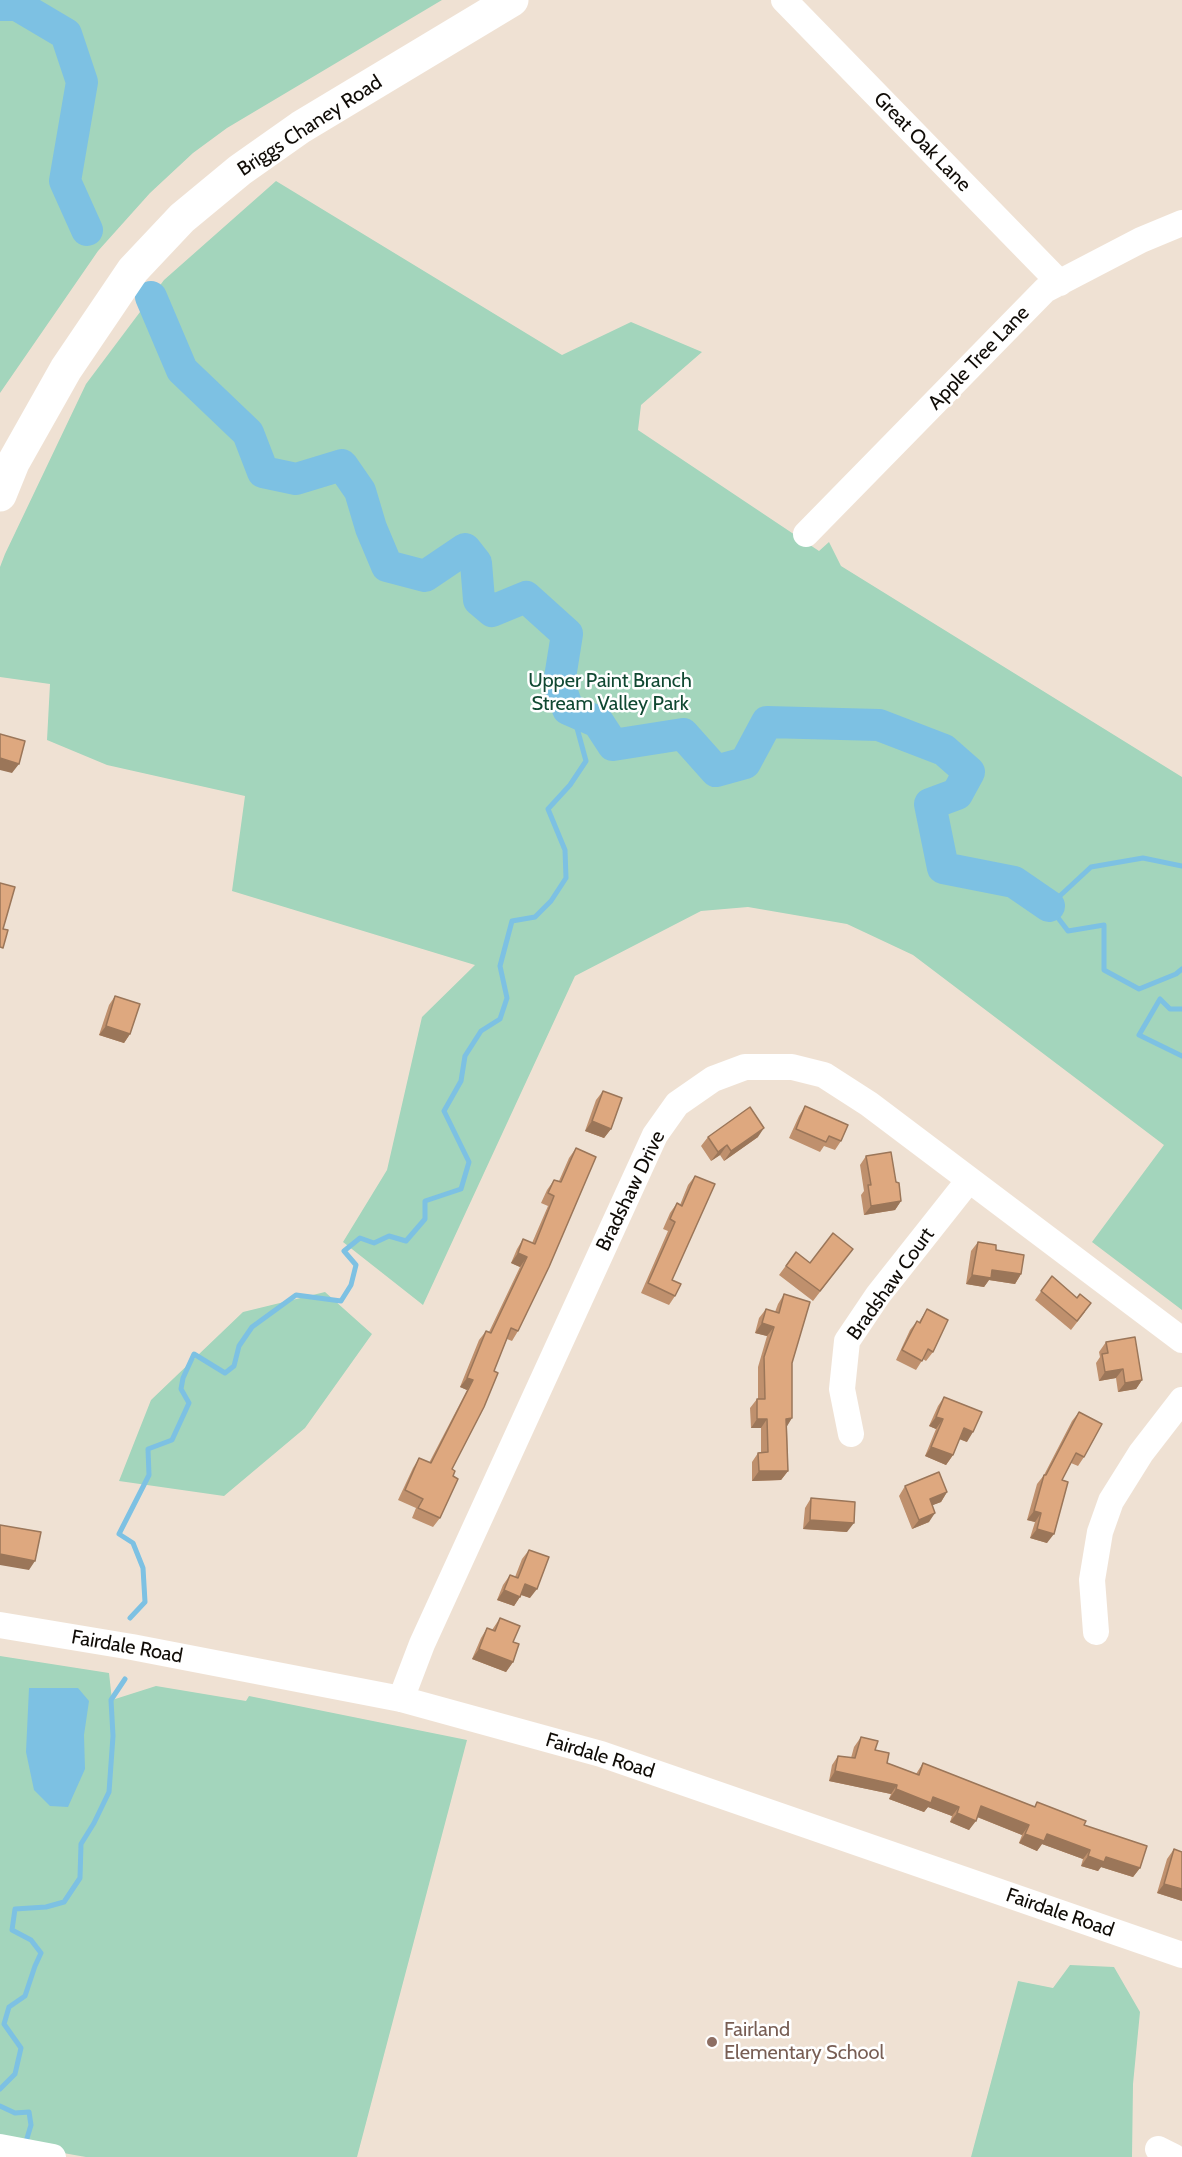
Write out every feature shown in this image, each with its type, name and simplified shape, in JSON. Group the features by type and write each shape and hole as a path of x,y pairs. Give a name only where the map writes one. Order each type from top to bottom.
{"main road":[{"name":"Briggs Chaney Road","path":"0,495 13,463 66,369 133,270 182,218 240,170 301,127 512,0"}],"street":[{"name":"Great Oak Lane","path":"784,0 1060,284"},
{"name":"Apple Tree Lane","path":"806,534 1045,290 1141,240 1182,224"},
{"name":"Bradshaw Drive","path":"401,1699 422,1644 655,1135 677,1104 712,1079 745,1067 792,1067 824,1075 869,1104 1182,1340"},
{"name":"Bradshaw Court","path":"851,1434 842,1389 847,1341 878,1295 969,1180"},
{"path":"1096,1632 1092,1580 1100,1532 1111,1501 1141,1453 1182,1400"},
{"name":"Fairdale Road","path":"0,1625 132,1647 401,1699 601,1754 1182,1955"},
{"path":"0,2147 53,2157"}],"green space":[{"path":"0,0 442,0 227,128 193,153 150,193 98,251 0,393"},
{"name":"Upper Paint Branch Stream Valley Park","path":"276,181 562,355 631,322 702,352 641,405 638,430 819,551 829,542 841,566 1182,777 1182,1310 1092,1242 1164,1145 913,955 847,924 748,907 701,911 575,976 423,1305 343,1242 387,1170 422,1017 475,965 232,891 245,796 107,765 47,740 50,684 0,677 0,567 86,384 164,280"},
{"path":"325,1292 372,1334 305,1428 224,1496 119,1481 151,1400 243,1312"},
{"path":"0,1656 109,1673 112,1700 156,1686 246,1701 249,1696 467,1740 357,2157 86,2157 0,2142"},
{"path":"1070,1965 1114,1967 1140,2012 1133,2084 1132,2157 971,2157 1018,1981 1053,1988"}],"water":[{"path":"29,1688 78,1688 89,1701 84,1735 85,1769 68,1807 50,1806 34,1790 26,1752"}],"building":[{"path":"0,734 25,741 19,764 0,758"},
{"path":"0,883 15,887 3,929 8,930 3,948 0,947"},
{"path":"115,996 140,1004 130,1034 106,1026"},
{"path":"603,1091 622,1098 611,1129 592,1121"},
{"path":"805,1106 848,1125 841,1141 829,1136 826,1142 796,1129"},
{"path":"750,1107 764,1128 731,1151 727,1145 718,1152 708,1137"},
{"path":"576,1148 596,1157 549,1267 518,1331 511,1328 494,1371 498,1373 484,1407 452,1469 455,1471 453,1476 458,1479 440,1518 418,1508 423,1499 405,1490 419,1458 431,1463 473,1380 467,1378 486,1331 491,1333 527,1257 518,1253 523,1239 535,1244 554,1196 548,1193 554,1180 561,1182"},
{"path":"891,1152 901,1201 871,1206 868,1185 871,1185 866,1156"},
{"path":"695,1176 715,1184 672,1280 681,1284 675,1296 648,1283 675,1222 670,1219 677,1203 682,1206"},
{"path":"833,1233 853,1249 820,1291 786,1266 796,1252 810,1263"},
{"path":"978,1242 996,1245 996,1250 1024,1255 1021,1274 992,1270 991,1278 972,1275"},
{"path":"1052,1276 1077,1298 1080,1294 1091,1303 1077,1321 1041,1291"},
{"path":"784,1294 810,1302 792,1363 792,1418 786,1419 788,1471 759,1471 758,1453 768,1452 767,1419 757,1419 757,1399 765,1399 764,1357 774,1327 762,1323 766,1309 779,1313"},
{"path":"927,1309 948,1320 933,1352 928,1349 922,1361 902,1350 917,1321 920,1323"},
{"path":"1135,1337 1142,1380 1125,1383 1123,1369 1105,1372 1102,1354 1108,1353 1106,1342"},
{"path":"944,1397 982,1412 973,1432 964,1428 953,1455 931,1447 943,1419 936,1417"},
{"path":"1079,1412 1102,1424 1084,1457 1076,1453 1062,1480 1068,1482 1054,1534 1037,1529 1041,1513 1034,1511 1044,1475"},
{"path":"939,1472 947,1492 930,1499 935,1513 919,1520 905,1486"},
{"path":"811,1498 855,1502 854,1523 810,1520"},
{"path":"0,1525 41,1532 35,1561 0,1554"},
{"path":"529,1550 549,1557 537,1589 525,1584 520,1597 504,1590 510,1575 518,1578"},
{"path":"500,1618 520,1626 513,1642 519,1644 513,1662 479,1649 487,1628 495,1631"},
{"path":"861,1737 878,1741 875,1750 889,1753 887,1763 919,1775 923,1763 1035,1807 1037,1802 1086,1821 1084,1825 1147,1846 1140,1868 1106,1857 1104,1862 1088,1856 1090,1850 1047,1834 1044,1841 1025,1834 1029,1825 981,1806 976,1821 957,1813 959,1807 933,1797 931,1803 896,1789 897,1785 835,1771 838,1756 855,1758"},
{"path":"1174,1849 1182,1852 1182,1889 1164,1884"}],"waterway":[{"path":"0,5 17,5 66,34 82,82 65,181 87,230"},
{"path":"151,297 182,370 248,433 263,472 296,479 342,465 360,491 371,528 387,566 425,576 465,549 476,563 479,600 492,611 526,597 567,634 559,684 568,709 598,722 613,745 683,734 716,771 745,763 767,722 879,725 944,750 969,772 957,794 930,804 943,868 1014,882 1049,906"},
{"path":"130,1618 145,1602 143,1568 133,1543 119,1534 149,1475 148,1449 172,1440 189,1403 181,1389 183,1378 194,1354 225,1373 234,1366 239,1346 252,1327 296,1295 341,1301 351,1285 356,1265 344,1251 360,1238 374,1243 389,1236 406,1241 425,1219 425,1201 461,1189 469,1162 444,1111 461,1081 465,1056 481,1031 500,1019 507,998 500,966 512,921 535,917 551,901 566,878 565,850 548,809 570,785 586,761 577,728 568,709"},
{"path":"1182,866 1143,858 1091,867 1049,906 1068,931 1104,925 1104,970 1139,989 1176,974 1182,969"},
{"path":"1182,1009 1170,1009 1160,999 1139,1035 1182,1056"},
{"path":"0,2089 15,2074 21,2048 4,2024 9,2007 25,1996 41,1953 31,1940 12,1930 15,1909 46,1907 64,1902 80,1878 81,1844 109,1792 113,1736 111,1700 125,1679"},
{"path":"0,2106 15,2113 29,2112 31,2125 25,2145"}],"place":[{"name":"Fairland Elementary School","path":"712,2042"}]}
